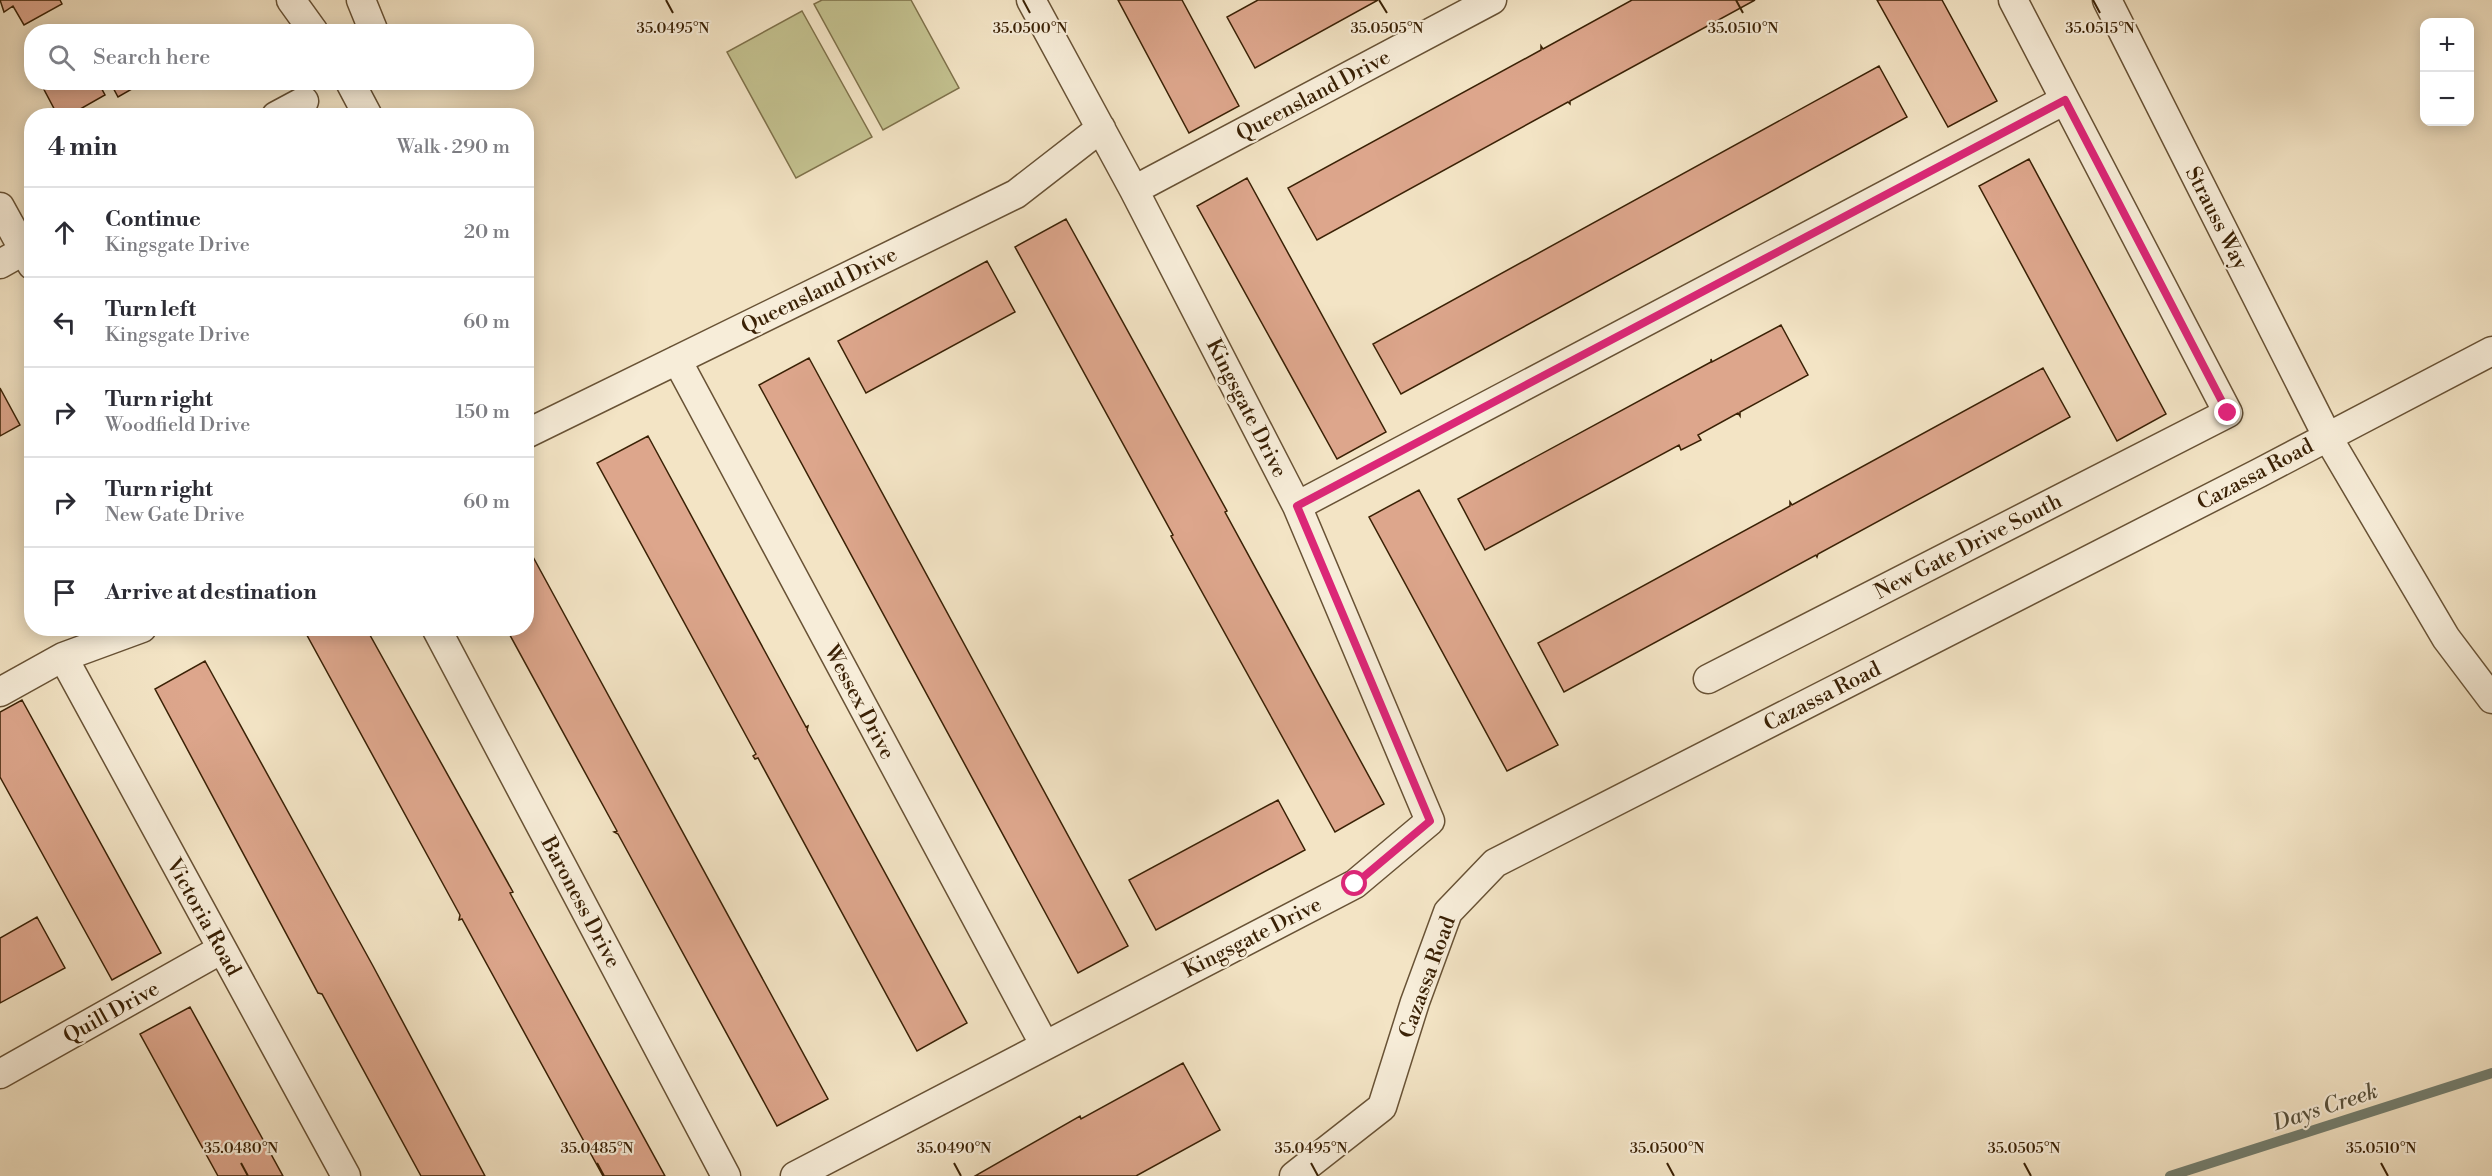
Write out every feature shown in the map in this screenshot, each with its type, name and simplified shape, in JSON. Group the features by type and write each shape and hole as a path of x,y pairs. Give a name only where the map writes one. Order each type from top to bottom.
{"street":[{"path":"291,0 308,24"},
{"path":"362,0 372,24"},
{"name":"Kingsgate Drive","path":"795,1176 1044,1044 1355,884 1430,821 1297,506 1134,190 1031,0"},
{"name":"Queensland Drive","path":"1134,190 1492,0"},
{"path":"1297,506 2065,100 2013,0"},
{"name":"Strauss Way","path":"2107,0 2327,436 2446,638 2492,699"},
{"path":"354,90 364,108"},
{"name":"New Gate Drive South","path":"1708,679 2228,413 2065,100"},
{"path":"291,108 304,101"},
{"name":"Queensland Drive","path":"534,422 677,360 1016,194 1101,128"},
{"path":"0,207 22,256"},
{"name":"Cazassa Road","path":"1294,1176 1382,1107 1415,1002 1448,912 1495,863 2492,351"},
{"name":"Wessex Drive","path":"677,360 1044,1044"},
{"path":"0,692 63,657 120,636"},
{"name":"Baroness Drive","path":"440,636 726,1176"},
{"name":"Victoria Road","path":"63,657 346,1176"},
{"name":"Quill Drive","path":"0,1074 222,950"}],"shaded area":[{"path":"822,0 911,0 959,88 883,130 814,4"},
{"path":"802,11 872,137 796,178 727,52"}],"building":[{"path":"0,0 60,0 62,4 24,25 13,6 4,12"},
{"path":"1118,0 1182,0 1239,106 1189,133"},
{"path":"1258,0 1378,0 1255,68 1227,17"},
{"path":"1632,0 1755,0 1570,101 1570,104 1568,102 1317,240 1288,188 1541,50 1541,46 1543,49"},
{"path":"1877,0 1942,0 1997,101 1948,127"},
{"path":"1879,66 1907,117 1401,394 1373,344"},
{"path":"44,90 102,90 105,95 82,108 54,108"},
{"path":"114,90 130,90 118,97"},
{"path":"2029,159 2166,414 2117,441 1979,186"},
{"path":"1247,178 1386,432 1337,459 1197,206"},
{"path":"1066,219 1227,511 1225,512 1384,804 1335,832 1171,536 1173,535 1015,247"},
{"path":"987,261 1015,312 866,393 838,341"},
{"path":"1781,325 1808,375 1740,412 1740,416 1738,413 1698,435 1701,440 1681,450 1679,445 1485,550 1458,499 1711,362 1711,359 1712,362"},
{"path":"809,358 1128,946 1078,973 759,385"},
{"path":"2043,368 2070,417 1818,554 1817,557 1816,555 1564,692 1538,643 1790,506 1790,502 1792,505"},
{"path":"0,388 20,425 0,436"},
{"path":"648,436 806,727 808,726 807,730 967,1023 917,1051 758,758 755,759 753,756 756,754 597,463"},
{"path":"1419,490 1558,745 1507,771 1369,517"},
{"path":"534,559 828,1099 777,1126 618,834 614,832 617,831 510,636 534,636"},
{"path":"307,636 370,636 513,892 510,893 665,1176 603,1176 462,919 459,920 460,915"},
{"path":"205,661 373,966 485,1176 421,1176 322,994 318,993 155,689"},
{"path":"22,700 161,953 112,980 0,777 0,712"},
{"path":"1278,800 1305,850 1156,930 1129,880"},
{"path":"37,917 65,968 0,1003 0,938"},
{"path":"190,1007 283,1176 218,1176 140,1034"},
{"path":"1183,1063 1220,1130 1136,1176 975,1176 1080,1116 1081,1119"}],"waterway":[{"name":"Days Creek","path":"2170,1176 2492,1073"}],"route":[{"path":"1355,884 1430,821 1297,506 2065,100 2228,413"}]}
